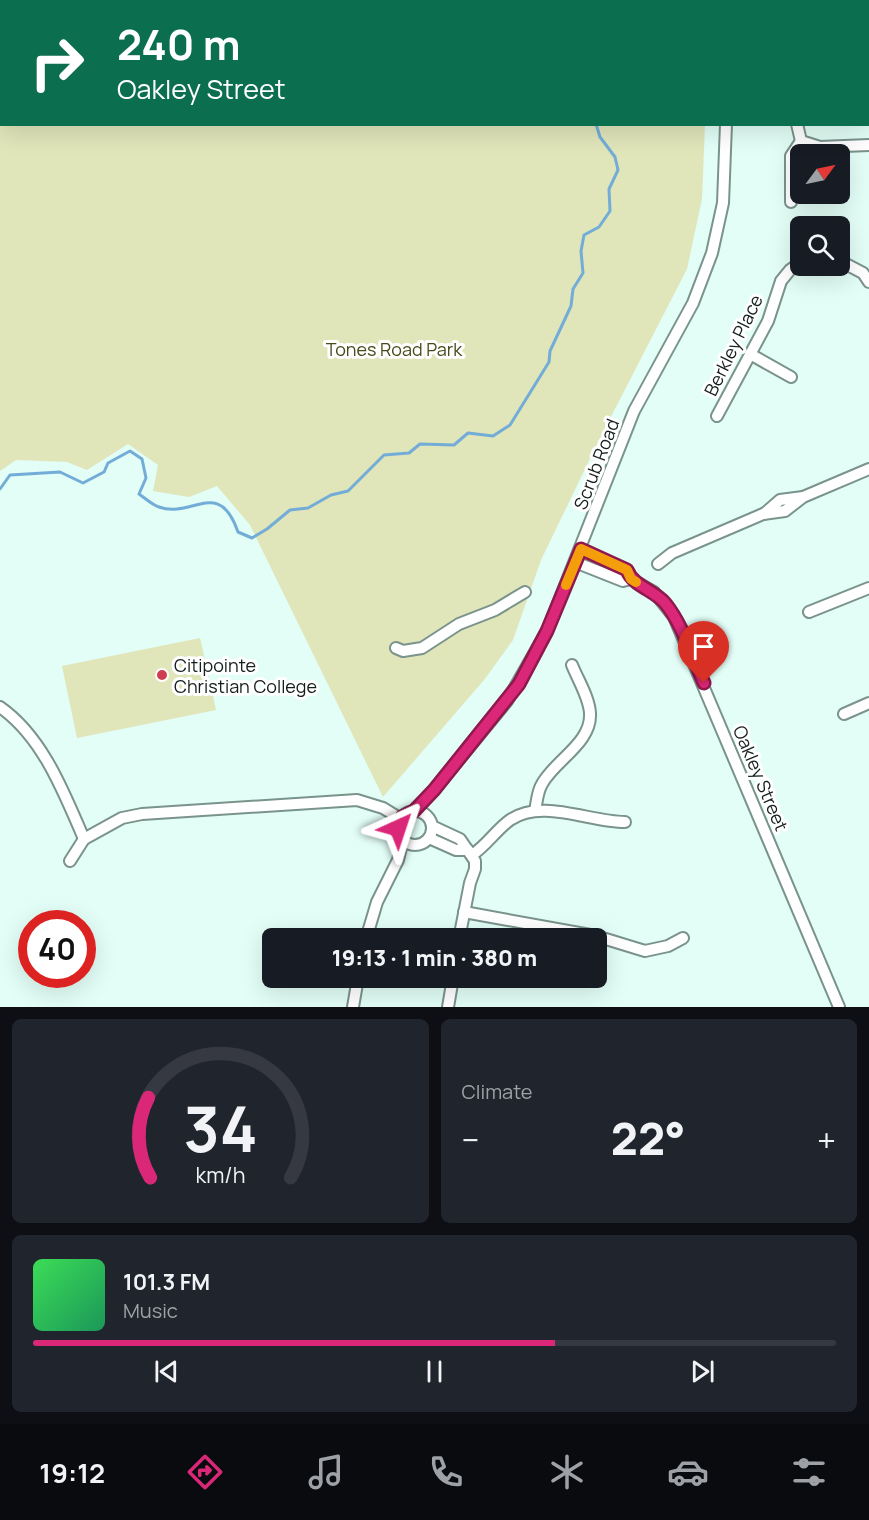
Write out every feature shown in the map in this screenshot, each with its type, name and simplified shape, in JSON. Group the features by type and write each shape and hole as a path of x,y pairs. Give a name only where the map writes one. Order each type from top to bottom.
{"street":[{"name":"Scrub Road","path":"414,811 434,790 519,684 547,631 634,411 693,303 712,253 723,203 726,126"},
{"path":"797,126 801,141 799,144"},
{"path":"801,141 820,147 869,145"},
{"path":"850,266 862,273 869,282"},
{"name":"Berkley Place","path":"717,416 768,321 781,281 790,270"},
{"path":"750,354 791,377"},
{"path":"658,564 672,553 763,514 785,511 803,497 869,469"},
{"name":"Oakley Street","path":"581,549 627,570 631,579 654,592 665,603 684,637 839,1007"},
{"name":"Oakley Street","path":"575,562 623,581 631,579"},
{"path":"809,612 869,588"},
{"path":"396,648 404,651 422,648 459,624 495,610 525,592"},
{"path":"536,811 542,784 583,737 588,725 590,713 587,701 572,665"},
{"path":"844,714 869,703"},
{"path":"0,707 25,731 52,771 84,839"},
{"name":"Scrub Road","path":"427,815 434,790"},
{"path":"70,861 84,839 122,818 142,813 357,800 371,804 400,819"},
{"path":"398,860 415,845 429,838 432,826 427,815 414,811 400,819"},
{"path":"429,838 456,850 470,853 486,846 509,821 536,811 608,822 624,822"},
{"path":"400,819 399,831 403,839 415,845"},
{"path":"432,826 460,839 470,853 475,869 461,928"},
{"path":"369,928 376,902 398,860 403,839"},
{"path":"464,912 596,936 645,951 668,946 683,938"},
{"path":"353,1007 356,988"},
{"path":"448,1007 451,988"}],"green space":[{"name":"Tones Road Park","path":"0,126 705,126 702,199 687,269 600,438 541,560 513,640 484,680 383,797 250,525 217,486 189,497 153,491 158,465 128,444 87,470 67,462 16,460 0,471"},
{"path":"200,638 216,710 77,738 62,666"}],"waterway":[{"path":"0,489 10,475 60,472 83,483 104,472 108,463 130,451 142,459 146,478 139,494 154,505 171,509 213,503 222,507 231,516 238,532 252,538 290,510 308,508 331,495 348,491 384,455 409,453 420,444 454,445 468,433 493,436 510,425 549,362 550,351 571,306 573,289 583,273 581,251 584,235 599,227 610,211 609,189 618,170 615,157 600,137 597,126"}],"slow traffic":[{"path":"566,585 581,549 627,570 631,579 636,582"}],"place":[{"name":"Citipointe Christian College","path":"162,675"}],"route":[{"path":"398,828 402,817 414,811 434,790 519,684 547,631 581,549 627,570 631,579 654,592 665,603 684,637 704,683"}]}
